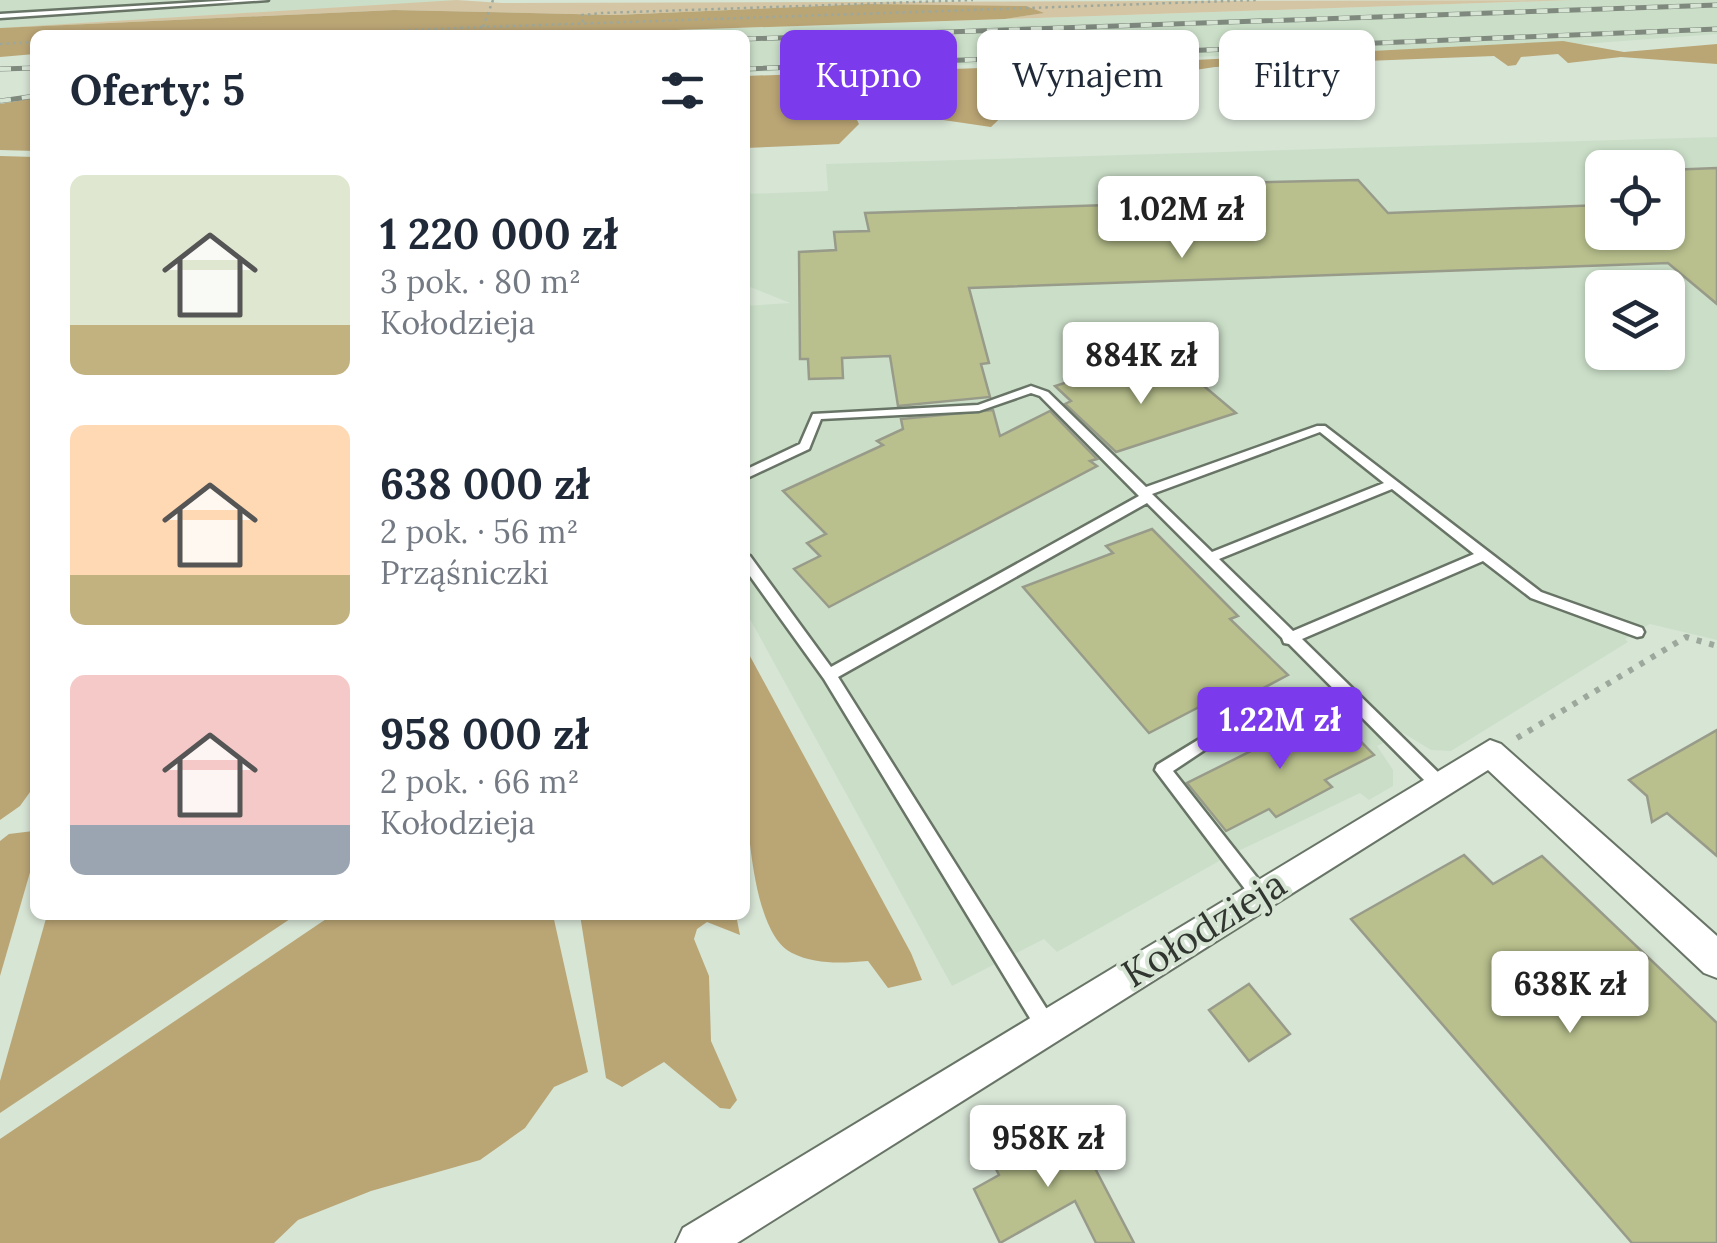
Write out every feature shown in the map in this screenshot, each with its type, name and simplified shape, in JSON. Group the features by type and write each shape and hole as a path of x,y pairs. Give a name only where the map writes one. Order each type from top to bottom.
{"street":[{"name":"Kołodzieja","path":"698,1243 1490,754"},
{"path":"1490,754 1717,960"}],"lane":[{"path":"0,16 264,0"},
{"path":"750,473 804,446 817,416 979,408 1031,389 1044,394 1440,784"},
{"path":"829,675 1144,495 1321,428 1536,595 1637,632"},
{"path":"1208,558 1393,484"},
{"path":"1289,639 1484,555"},
{"path":"750,566 829,675 1046,1026"},
{"path":"1216,734 1164,770 1260,895"}],"path":[{"path":"483,27 493,0"},
{"path":"583,22 582,15 973,0"},
{"path":"414,30 1258,0"},
{"path":"0,44 30,42"},
{"path":"1490,754 1686,637 1717,646"}],"shaded area":[{"path":"0,0 457,0 460,6 0,28"},
{"path":"457,0 502,3 1574,0 1005,19 1041,13 866,4 615,15 394,10 0,28"},
{"path":"1574,0 1717,0 1717,34 1582,44 1375,51 1375,30 1219,30 1219,56 1199,57 1199,30 977,30 977,64 957,65 957,30 780,30 780,71 750,72 750,30 679,30"},
{"path":"866,4 1026,6 1044,13 1005,19 678,30 30,30 30,54 0,57 0,28 394,10 615,15"},
{"path":"1563,41 1624,52 1717,44 1717,64 1621,57 1568,63 1558,54 1521,57 1516,65 1508,66 1494,56 1375,61 1375,51"},
{"path":"1219,59 1219,67 1199,69 1199,60"},
{"path":"977,68 977,120 998,120 991,127 943,120 957,120 957,69"},
{"path":"780,75 780,120 857,120 859,124 839,144 750,148 750,76"},
{"path":"30,99 30,151 0,150 0,104"},
{"path":"1717,137 1717,640 1650,624 1625,639 1628,642 1451,751 1431,750 1403,733 1377,746 1393,770 1393,786 1369,800 1360,793 1230,855 1057,952 1044,939 952,986 750,619 750,306 790,303 750,287 750,194 828,191 826,164"},
{"path":"0,156 30,157 30,792 20,806 0,820"},
{"path":"750,656 922,980 888,988 868,961 810,960 792,953 774,935 761,902 752,860"},
{"path":"30,831 30,872 0,976 0,841 9,834"},
{"path":"46,920 289,920 0,1113 0,1081"},
{"path":"325,920 554,920 588,1072 554,1087 525,1128 480,1160 371,1191 298,1220 274,1243 0,1243 0,1139"},
{"path":"581,920 737,920 740,935 707,922 697,929 694,939 709,976 711,1041 737,1100 730,1109 720,1108 664,1062 622,1087 606,1078"}],"building":[{"path":"1717,168 1717,304 1685,277 1685,270 1676,270 1668,263 969,288 989,363 981,364 990,397 898,406 890,356 842,358 843,378 809,379 808,359 800,359 799,252 836,250 834,232 869,231 865,213 1139,204 1148,221 1215,219 1192,184 1358,180 1388,213 1585,206 1585,250 1685,250 1685,169"},
{"path":"1112,368 1133,387 1186,371 1236,413 1116,452 1065,404 1071,401 1055,386"},
{"path":"993,410 1000,436 1050,411 1097,459 1090,461 1097,466 829,607 794,569 820,556 807,543 826,534 783,491 883,445 877,441 903,429 901,419"},
{"path":"1152,529 1238,616 1230,619 1288,675 1237,702 1228,692 1149,733 1023,587 1113,553 1106,546"},
{"path":"1331,711 1374,755 1325,780 1332,787 1276,817 1269,809 1226,831 1187,783"},
{"path":"1717,730 1717,856 1667,813 1652,822 1647,796 1629,780"},
{"path":"1464,855 1493,884 1542,856 1717,1023 1717,1243 1632,1243 1351,919"},
{"path":"1249,984 1290,1034 1249,1061 1209,1010"},
{"path":"1075,1130 1134,1243 1096,1243 1075,1201 1000,1243 974,1189 999,1175 986,1149 1009,1137 1022,1161"}],"railway":[{"path":"750,39 1717,5"},
{"path":"750,69 1717,29"},
{"path":"0,69 30,68"},
{"path":"0,101 30,97"}]}
